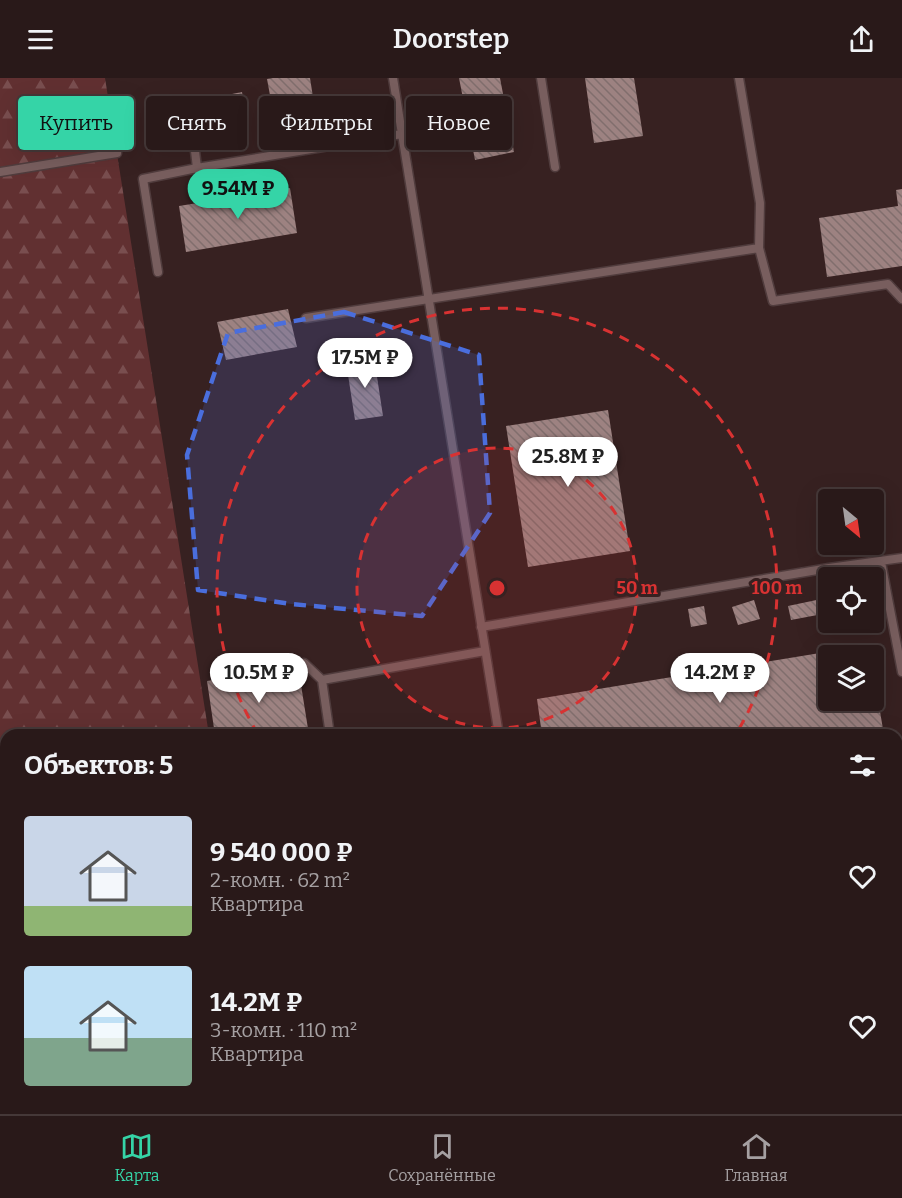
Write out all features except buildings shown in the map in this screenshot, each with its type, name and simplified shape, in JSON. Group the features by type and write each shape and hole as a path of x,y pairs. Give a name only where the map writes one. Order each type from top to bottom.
{"lane":[{"path":"393,78 498,729"},
{"path":"542,78 555,167"},
{"path":"739,78 760,203 759,248 772,301 888,284 902,299"},
{"path":"158,272 143,179 402,134"},
{"path":"195,150 197,168"},
{"path":"0,172 117,153"},
{"path":"306,318 759,248"},
{"path":"482,627 830,568 902,558"},
{"path":"881,562 902,672"},
{"path":"322,680 485,651"},
{"path":"239,672 304,663 322,680 329,729"}],"highlighted area":[{"path":"344,312 479,355 490,513 422,616 291,604 198,590 187,455 228,333"}],"green space":[{"path":"0,78 105,78 108,96 18,96 18,150 116,150 208,729 0,729"}]}
